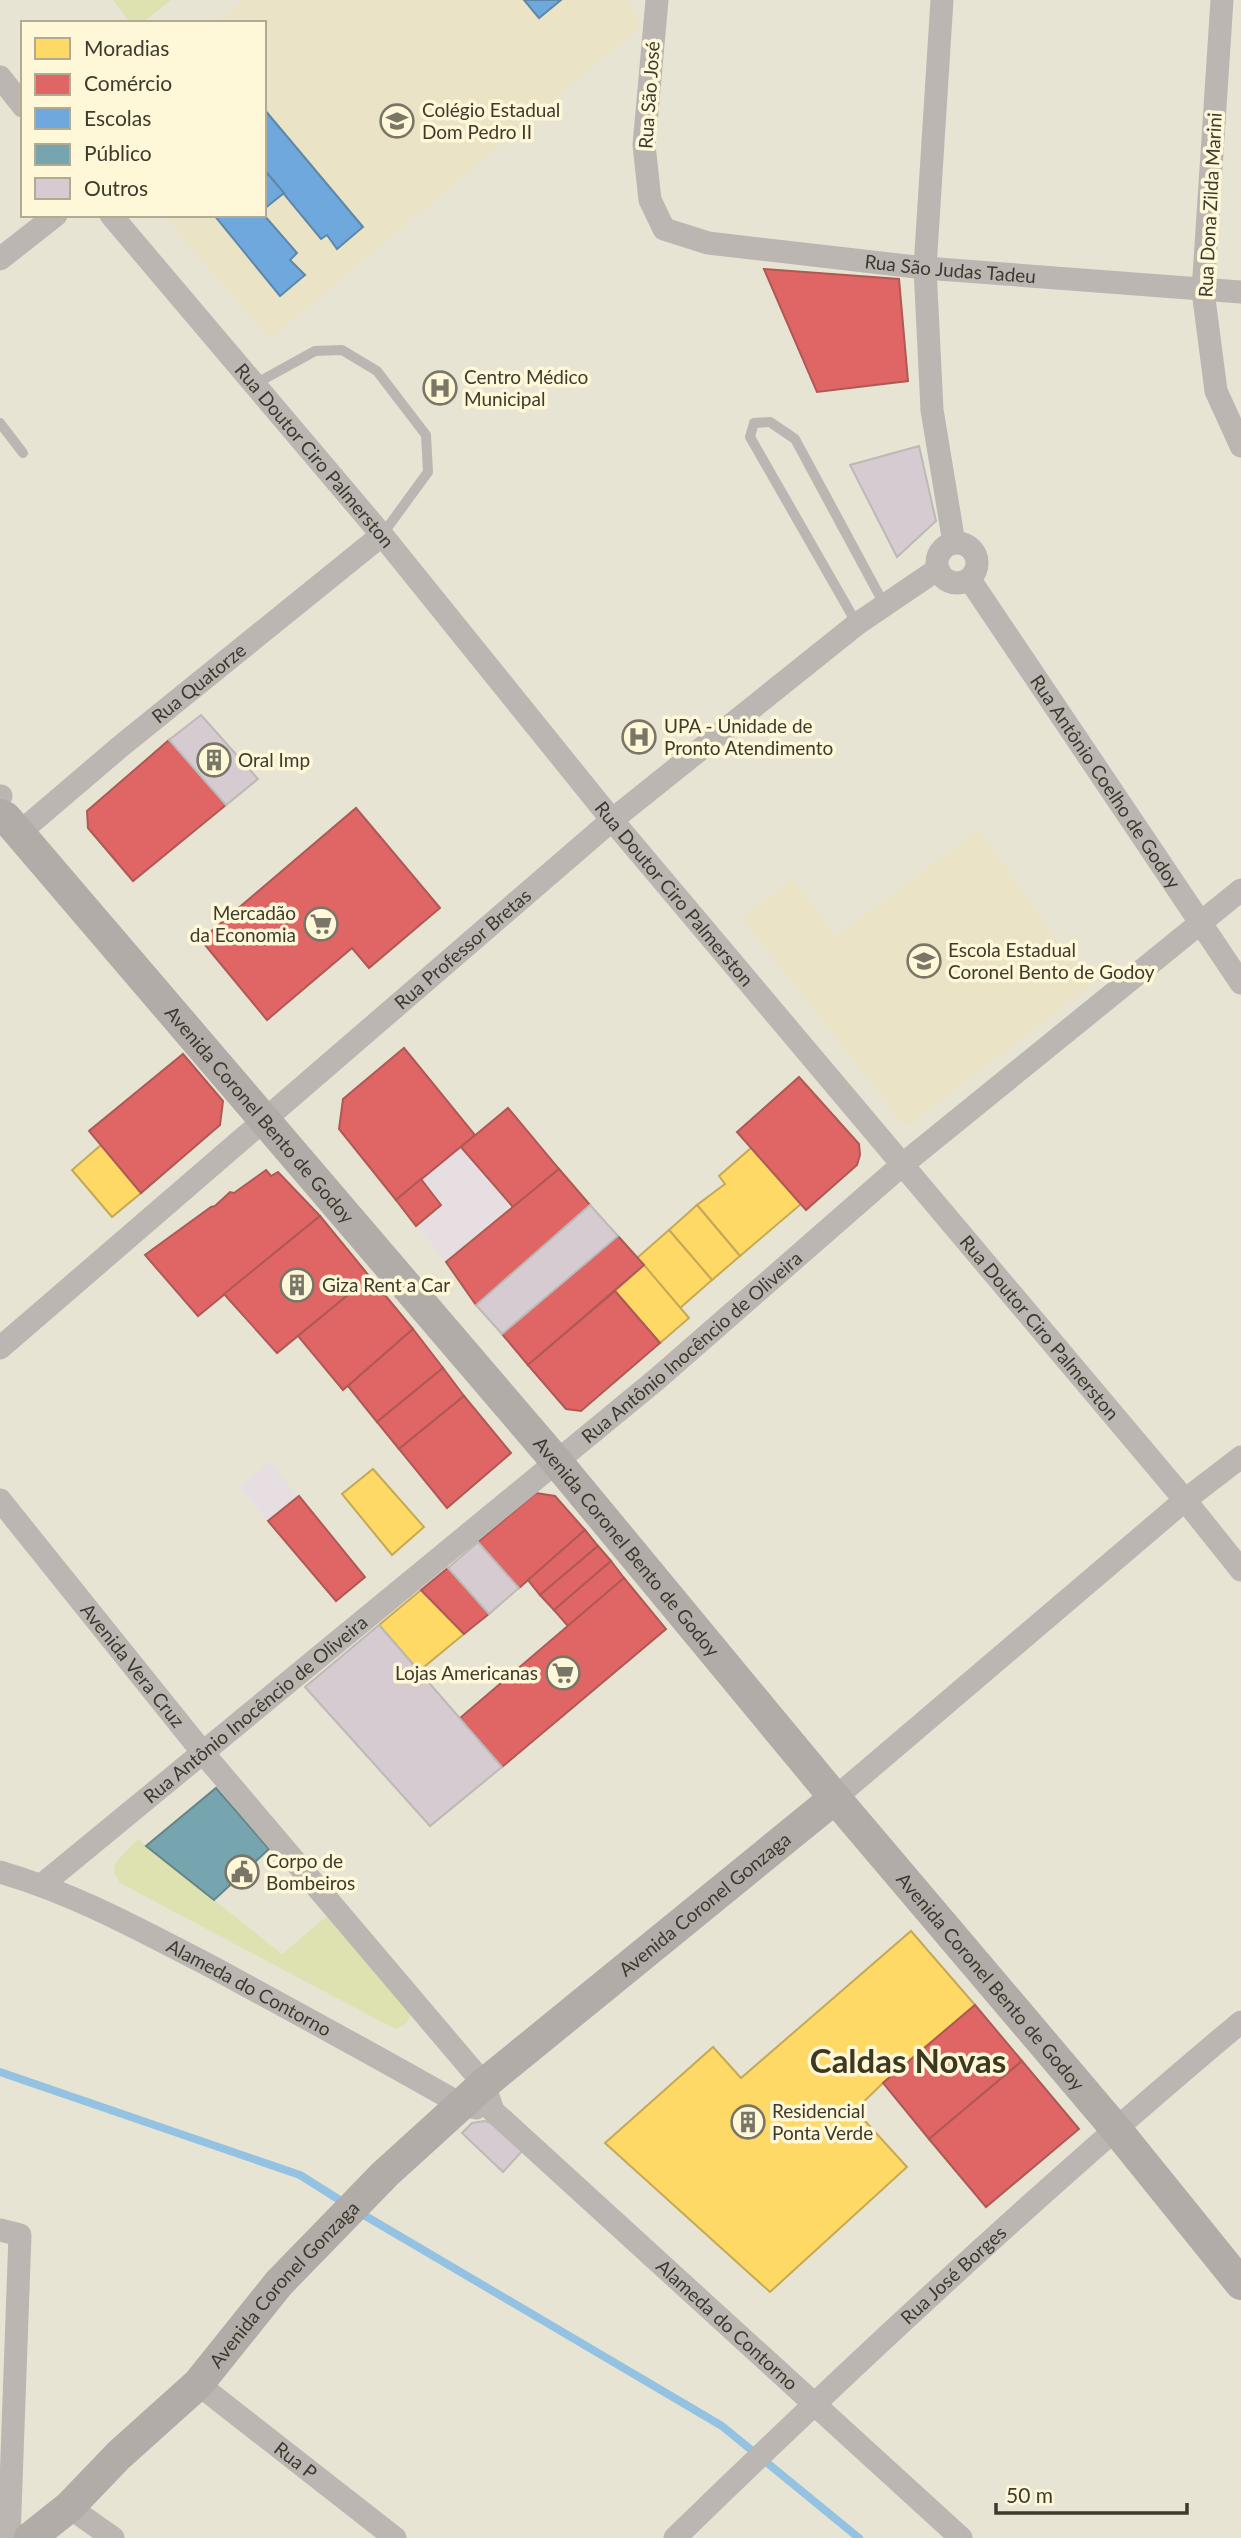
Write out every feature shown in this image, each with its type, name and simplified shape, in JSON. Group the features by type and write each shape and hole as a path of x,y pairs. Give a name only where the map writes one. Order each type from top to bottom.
{"main road":[{"name":"Avenida Coronel Bento de Godoy","path":"4,809 556,1461 835,1798 1115,2128 1241,2284"},
{"name":"Avenida Coronel Gonzaga","path":"30,2538 69,2507 119,2455 198,2384 278,2283 385,2174 480,2100 835,1798"}],"street":[{"name":"Rua São José","path":"656,0 644,145 650,200 664,229"},
{"path":"942,0 925,268 932,410 954,543"},
{"name":"Rua Dona Zilda Marini","path":"1222,0 1203,290 1216,391 1241,446"},
{"path":"0,77 21,103"},
{"path":"0,259 53,217"},
{"name":"Rua Doutor Ciro Palmerston","path":"113,217 382,535 612,820 1241,1570"},
{"name":"Rua São Judas Tadeu","path":"664,229 708,243 925,268 1241,292"},
{"name":"Rua Quatorze","path":"4,809 121,746 382,535"},
{"path":"954,543 962,543 971,548 978,564 970,580 961,584 952,584 944,579 938,569 939,554 954,543"},
{"name":"Rua Professor Bretas","path":"0,1348 612,820 857,624 938,569"},
{"name":"Rua Antônio Coelho de Godoy","path":"970,580 1241,983"},
{"name":"Rua Antônio Inocêncio de Oliveira","path":"43,1884 657,1379 902,1165 1241,890"},
{"name":"Avenida Coronel Gonzaga","path":"835,1798 1185,1500 1241,1457"},
{"name":"Avenida Vera Cruz","path":"0,1500 480,2100"},
{"name":"Alameda do Contorno","path":"0,1872 43,1884 133,1926 346,2038 480,2100 961,2538"},
{"name":"Rua José Borges","path":"675,2538 813,2403 1115,2128 1241,2022"},
{"path":"9,2538 10,2232"},
{"name":"Rua P","path":"198,2384 395,2538"},
{"path":"69,2507 113,2538"}],"lane":[{"path":"253,385 315,351 342,350 377,370 426,435 428,472 382,535"},
{"path":"857,624 751,437 754,423 770,422 795,439 884,604"},
{"path":"0,423 23,453"}],"shaded area":[{"name":"Colégio Estadual Dom Pedro II","path":"243,0 628,0 641,26 270,339 165,217 266,217 266,21 217,21"},
{"name":"Escola Estadual Coronel Bento de Godoy","path":"979,830 1090,986 906,1127 742,918 793,879 836,936"},
{"path":"508,1108 559,1169 446,1262 396,1200"},
{"path":"270,1462 365,1577 336,1601 239,1487"}],"green space":[{"path":"113,0 171,0 145,21 129,21"},
{"path":"138,1839 282,1954 327,1916 411,2012 408,2021 395,2029 120,1883 114,1873 115,1863"}],"building: Moradias":[{"path":"101,1145 141,1193 112,1217 72,1170"},
{"path":"751,1148 801,1204 740,1256 697,1205 725,1184 719,1176"},
{"path":"697,1205 740,1256 712,1280 669,1230"},
{"path":"669,1230 712,1280 680,1308 637,1258"},
{"path":"644,1265 689,1318 660,1343 615,1291"},
{"path":"373,1469 424,1527 392,1555 342,1494"},
{"path":"421,1590 464,1634 419,1671 379,1625"},
{"name":"Residencial Ponta Verde","path":"911,1931 975,2005 855,2110 907,2167 770,2292 605,2143 713,2047 741,2078"}],"building: Comércio":[{"path":"764,269 899,279 908,381 817,392"},
{"path":"169,740 226,805 133,881 88,828 87,811"},
{"name":"Mercadão da Economia","path":"356,808 440,908 369,968 352,948 267,1020 201,940"},
{"path":"404,1048 475,1135 396,1200 339,1129 343,1099"},
{"path":"183,1054 223,1101 220,1125 141,1193 89,1131"},
{"path":"799,1077 859,1144 860,1155 857,1165 806,1210 737,1132"},
{"path":"508,1108 559,1169 513,1207 461,1147"},
{"path":"559,1169 590,1205 476,1305 446,1262"},
{"path":"266,1170 271,1176 278,1172 320,1216 198,1316 145,1255 215,1206 230,1192 234,1193"},
{"path":"421,1179 441,1205 416,1226 396,1200"},
{"name":"Giza Rent a Car","path":"320,1216 370,1277 277,1353 224,1294"},
{"path":"618,1236 644,1265 528,1365 502,1334"},
{"path":"370,1277 413,1329 343,1390 298,1336"},
{"path":"615,1291 660,1343 581,1411 566,1409 528,1365"},
{"path":"413,1329 443,1368 377,1422 348,1386"},
{"path":"443,1368 464,1396 399,1449 377,1422"},
{"path":"464,1396 511,1453 447,1508 399,1449"},
{"path":"536,1493 555,1496 585,1530 519,1588 478,1542"},
{"path":"299,1496 365,1577 336,1601 268,1521"},
{"path":"585,1530 598,1546 540,1595 528,1580"},
{"path":"598,1546 611,1561 554,1610 540,1595"},
{"path":"611,1561 624,1578 568,1626 554,1610"},
{"path":"448,1568 489,1614 464,1634 421,1590"},
{"name":"Lojas Americanas","path":"624,1578 666,1629 502,1767 460,1718"},
{"path":"975,2005 1022,2061 929,2139 883,2083"},
{"path":"1022,2061 1079,2129 986,2207 929,2139"}],"building: Escolas":[{"path":"524,0 561,0 539,18"},
{"path":"266,111 363,227 337,249 327,235 321,239 266,172"},
{"path":"268,174 284,193 266,207"},
{"path":"216,217 266,217 297,253 290,260 305,275 280,296"}],"building: Público":[{"path":"216,1788 269,1849 214,1900 146,1846"}],"building: Outros":[{"path":"919,446 936,521 897,557 850,465"},
{"name":"Oral Imp","path":"201,715 258,779 226,805 169,740"},
{"path":"590,1205 618,1236 502,1334 476,1305"},
{"path":"478,1542 519,1588 489,1614 448,1568"},
{"path":"379,1625 502,1767 430,1826 305,1687"},
{"path":"472,2123 493,2123 523,2150 503,2172 462,2133"}],"waterway":[{"path":"0,2072 300,2175 346,2204"},
{"path":"357,2211 722,2426 859,2538"}],"place":[{"name":"Colégio Estadual Dom Pedro II","path":"397,121"},
{"name":"Centro Médico Municipal","path":"440,388"},
{"name":"UPA - Unidade de Pronto Atendimento","path":"639,737"},
{"name":"Oral Imp","path":"214,760"},
{"name":"Mercadão da Economia","path":"321,924"},
{"name":"Escola Estadual Coronel Bento de Godoy","path":"924,961"},
{"name":"Giza Rent a Car","path":"297,1285"},
{"name":"Lojas Americanas","path":"563,1673"},
{"name":"Corpo de Bombeiros","path":"242,1872"},
{"name":"Residencial Ponta Verde","path":"748,2122"}],"district":[{"name":"Caldas Novas","path":"908,2061"}]}
